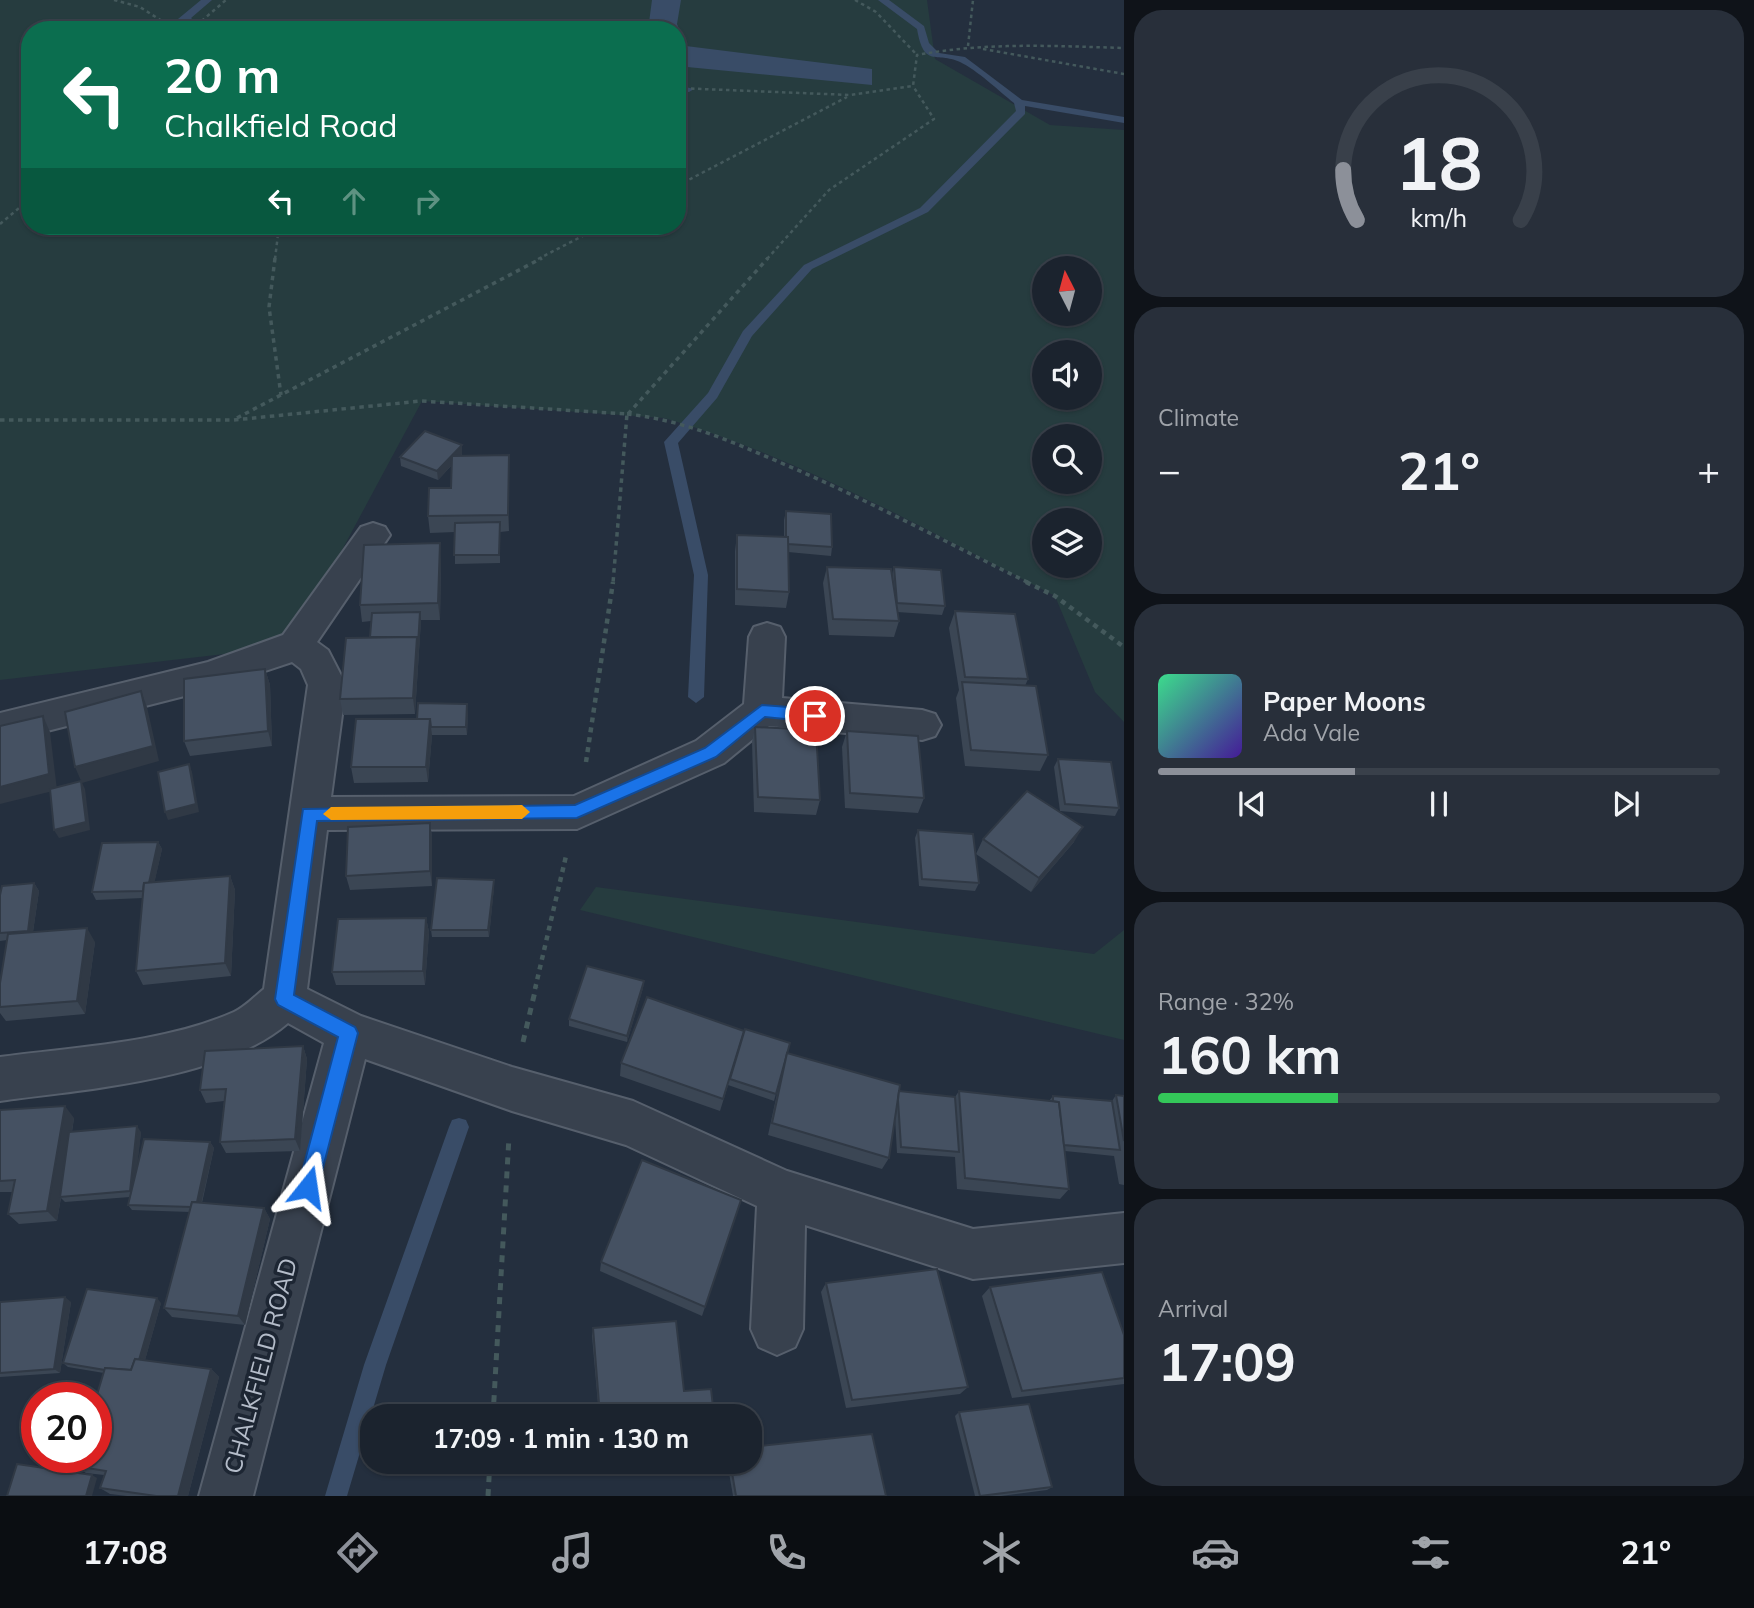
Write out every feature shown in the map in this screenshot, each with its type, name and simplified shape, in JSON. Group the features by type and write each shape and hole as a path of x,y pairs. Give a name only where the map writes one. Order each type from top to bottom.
{"street":[{"path":"0,728 208,676 267,658 296,645 373,535"},
{"path":"762,711 767,637"},
{"path":"0,1079 116,1063 199,1046 252,1026 284,999 327,685 315,660 296,645"},
{"path":"309,814 577,812 710,752 762,711 922,725"},
{"path":"284,999 349,1033 512,1089 634,1124 782,1193 973,1254 1124,1238"},
{"name":"CHALKFIELD ROAD","path":"226,1496 349,1033"},
{"path":"777,1329 782,1193"}],"path":[{"path":"114,0 140,7 162,21"},
{"path":"202,21 226,0"},
{"path":"855,0 876,12 917,55"},
{"path":"968,46 973,0"},
{"path":"917,55 968,46 1124,48"},
{"path":"968,46 1124,74"},
{"path":"494,1404 512,1089 577,812 604,671 619,539 627,414 829,190 934,119 913,86 917,55"},
{"path":"686,88 850,95 913,86"},
{"path":"686,181 850,95"},
{"path":"0,224 21,206"},
{"path":"278,235 269,307 281,395"},
{"path":"234,420 585,235"},
{"path":"0,419 234,420 421,401 664,418 702,429 817,478 1055,596 1124,647"},
{"path":"488,1496 489,1474"}],"green space":[{"path":"0,0 927,0 935,59 1050,125 1124,130 1124,722 1095,692 1055,596 814,474 714,434 664,418 422,401 328,576 281,638 233,653 0,680"},
{"path":"596,887 1094,954 1124,930 1124,1040 580,910"}],"water":[{"path":"652,0 681,0 678,21 649,21"},
{"path":"686,46 872,69 872,85 686,67"}],"building":[{"path":"425,431 462,445 437,471 400,457"},
{"path":"509,455 508,515 428,516 429,488 451,488 452,456"},
{"path":"786,511 831,514 832,547 788,544"},
{"path":"500,522 499,555 454,555 455,523"},
{"path":"737,535 788,537 789,592 737,589"},
{"path":"440,543 438,603 360,605 364,545"},
{"path":"827,567 891,569 899,621 833,619"},
{"path":"894,567 941,570 945,606 897,603"},
{"path":"955,611 1015,614 1028,679 965,677"},
{"path":"420,612 418,645 417,637 370,637 372,613"},
{"path":"417,637 413,698 340,699 346,638"},
{"path":"265,669 268,731 184,741 184,679"},
{"path":"962,682 1036,686 1048,755 971,750"},
{"path":"141,691 153,746 75,767 65,712"},
{"path":"418,703 467,704 466,727 431,727 430,719 417,719"},
{"path":"43,716 49,774 0,787 0,726"},
{"path":"356,719 430,719 426,767 351,767"},
{"path":"755,727 816,730 820,800 758,797"},
{"path":"847,731 918,736 924,798 850,793"},
{"path":"1058,759 1111,762 1119,808 1065,804"},
{"path":"189,764 196,804 165,812 158,772"},
{"path":"81,781 86,822 54,830 50,789"},
{"path":"1027,791 1083,827 1039,878 983,839"},
{"path":"430,823 430,871 346,876 348,827"},
{"path":"918,830 973,834 979,883 922,879"},
{"path":"158,842 149,883 144,883 143,891 92,892 102,843"},
{"path":"230,876 225,963 136,971 144,883"},
{"path":"437,878 494,880 488,930 431,930"},
{"path":"34,883 28,931 0,933 2,886"},
{"path":"426,918 423,971 332,972 338,919"},
{"path":"87,928 77,1001 0,1007 0,983 8,934"},
{"path":"587,966 644,981 627,1036 569,1019"},
{"path":"647,997 744,1031 723,1099 621,1063"},
{"path":"745,1029 790,1043 776,1094 730,1079"},
{"path":"303,1046 295,1139 220,1142 226,1089 200,1090 205,1051"},
{"path":"787,1053 900,1085 889,1158 772,1123"},
{"path":"899,1091 955,1097 959,1152 901,1147"},
{"path":"959,1091 1059,1102 1069,1189 965,1178"},
{"path":"1116,1095 1124,1096 1124,1141"},
{"path":"1053,1096 1112,1101 1120,1150 1064,1145 1059,1102 1053,1101"},
{"path":"65,1106 47,1211 8,1214 15,1180 0,1181 0,1110"},
{"path":"137,1126 130,1191 60,1197 69,1132"},
{"path":"144,1139 210,1142 197,1202 192,1202 191,1207 128,1205"},
{"path":"642,1160 741,1200 705,1307 601,1262"},
{"path":"192,1202 264,1208 238,1316 164,1308"},
{"path":"937,1269 968,1387 852,1400 826,1283"},
{"path":"1102,1272 1124,1335 1124,1378 1022,1391 990,1287"},
{"path":"87,1289 157,1298 139,1360 135,1359 131,1370 105,1370 63,1363"},
{"path":"65,1297 54,1369 0,1373 0,1302"},
{"path":"676,1321 684,1391 711,1389 713,1404 599,1404 593,1328"},
{"path":"135,1359 211,1369 178,1496 156,1496 100,1488 105,1473 112,1473 112,1382 101,1382 105,1368 131,1370"},
{"path":"1029,1404 1052,1487 980,1496 959,1412"},
{"path":"872,1434 886,1496 736,1496 732,1474 762,1474 762,1446"},
{"path":"17,1464 21,1465 21,1473 92,1475 86,1496 7,1496"}],"waterway":[{"path":"181,21 207,0"},
{"path":"883,0 921,28 924,44 936,56 962,59 1019,102"},
{"path":"185,18 189,21"},
{"path":"696,697 701,575 671,442 713,395 747,334 808,267 924,210 1021,112 1019,102"},
{"path":"1019,102 1124,120"},
{"path":"336,1496 375,1365 459,1127"}],"slow traffic":[{"path":"331,814 522,812"}],"route":[{"path":"308,1187 349,1033 284,999 309,814 577,812 710,752 762,711 815,716"}]}
